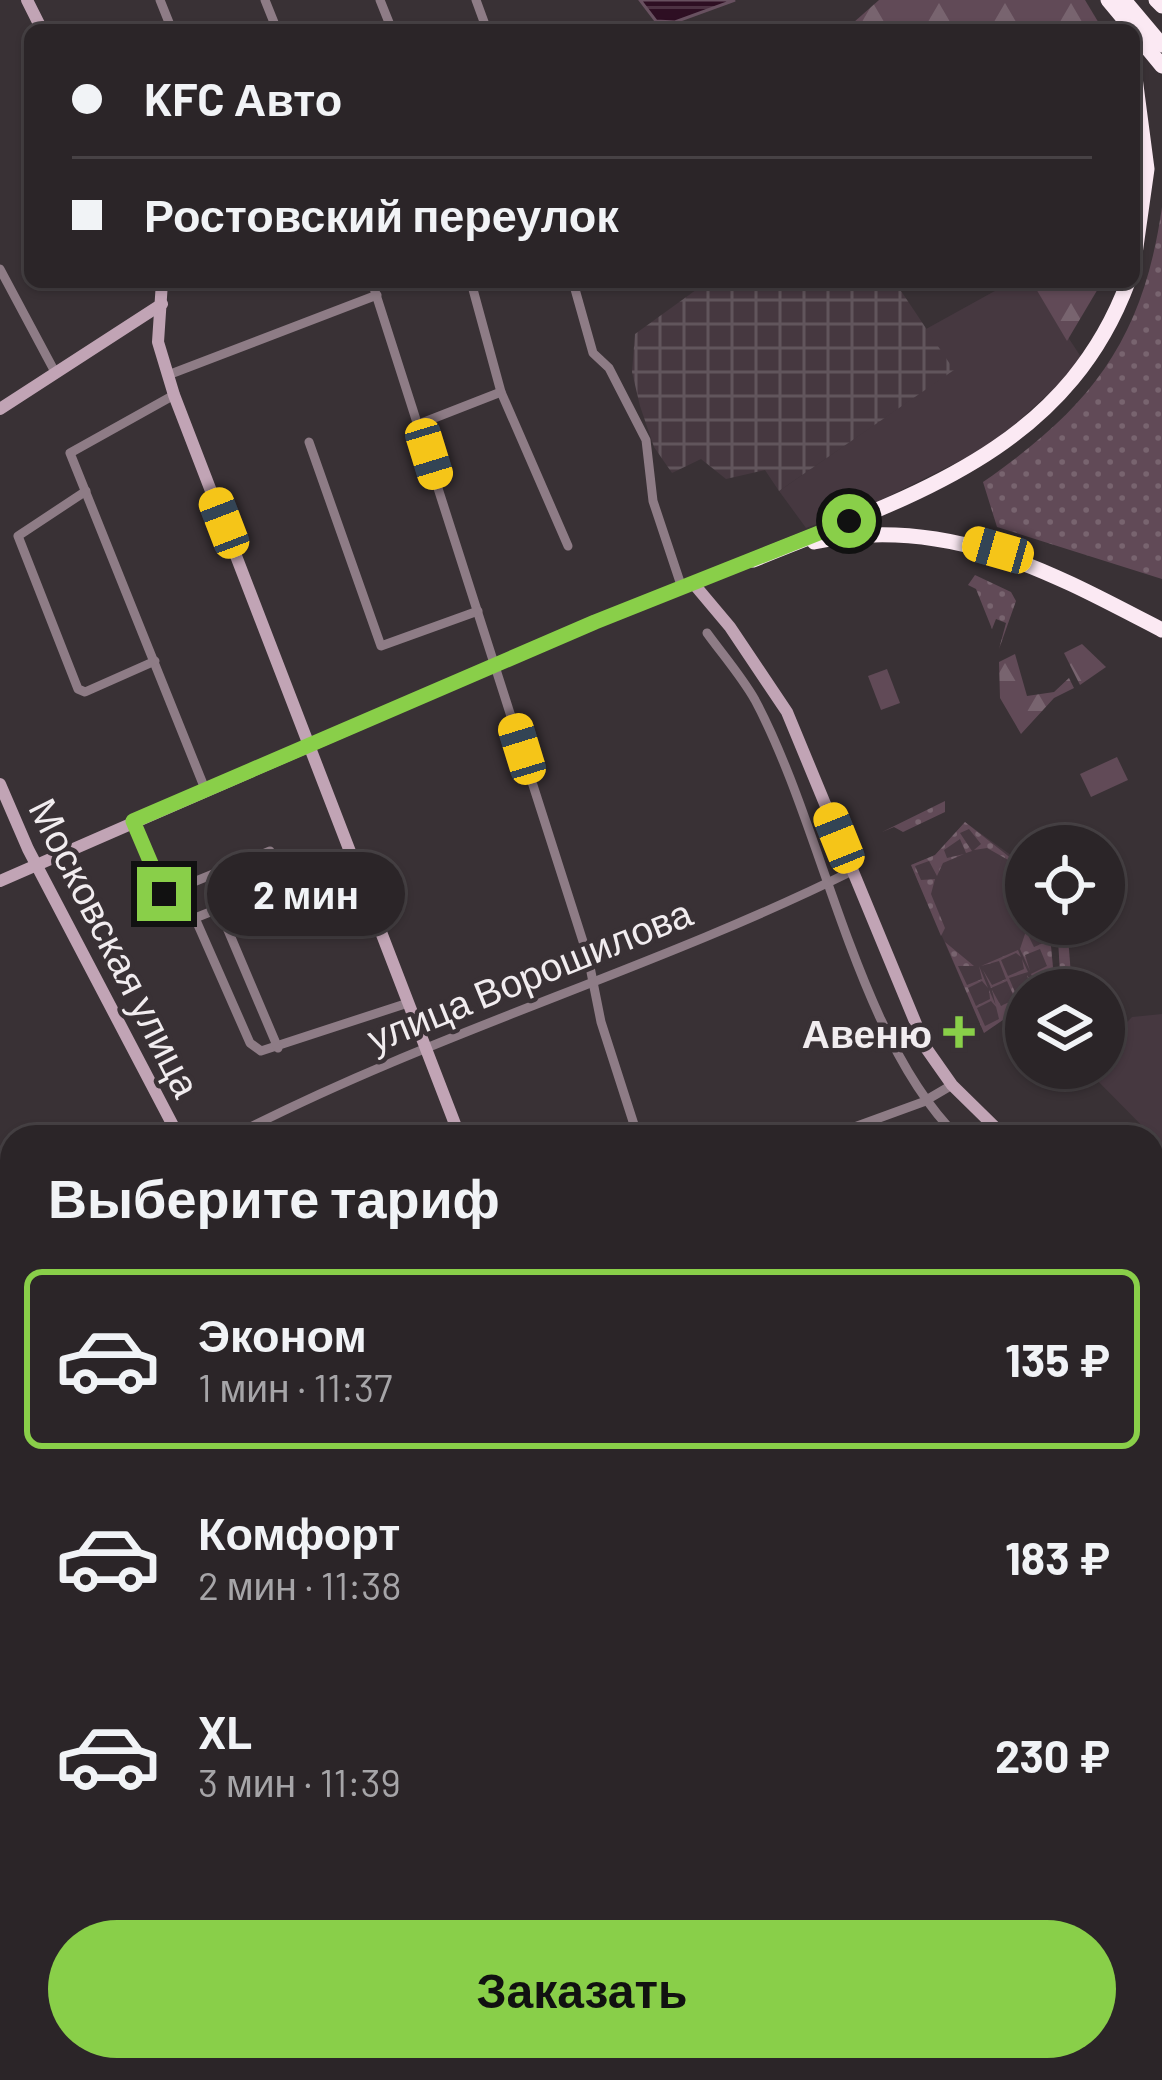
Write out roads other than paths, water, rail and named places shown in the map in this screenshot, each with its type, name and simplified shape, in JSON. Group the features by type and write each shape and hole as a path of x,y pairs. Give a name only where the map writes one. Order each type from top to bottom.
{"highway":[{"path":"1105,0 1127,24"},
{"path":"1124,0 1162,45"},
{"path":"1140,39 1162,65"},
{"path":"1140,116 1147,169 1140,219"},
{"path":"753,560 936,483 1002,447 1074,380 1111,323 1126,288"},
{"path":"753,560 851,536 938,536 1030,562 1162,630"}],"street":[{"path":"0,269 55,372"},
{"path":"162,288 160,353 174,394 455,1125"},
{"path":"374,288 496,667 634,1125"},
{"path":"473,288 501,392 568,546"},
{"path":"575,288 593,353 609,368 646,440 653,501 688,585 777,694 926,1048 952,1085 993,1125"},
{"path":"168,375 376,295"},
{"path":"0,409 152,315 162,303"},
{"path":"111,338 142,334 160,353"},
{"path":"419,424 501,392"},
{"path":"174,394 70,453 205,789"},
{"path":"309,442 382,646 478,611"},
{"path":"86,491 18,536 78,689 85,692 155,661"},
{"path":"0,881 309,744 753,560"},
{"path":"707,634 755,700 923,1102 946,1125"},
{"name":"Московская улица","path":"0,784 172,1125"},
{"path":"133,821 175,920 195,918 281,884"},
{"path":"164,894 270,851"},
{"name":"улица Ворошилова","path":"254,1125 316,1093 593,983 852,872"},
{"path":"219,909 278,1048"},
{"path":"195,918 250,1043 261,1051 408,1003"},
{"path":"860,1125 923,1102 952,1085"}],"place":[{"name":"Авеню","path":"959,1032"}]}
